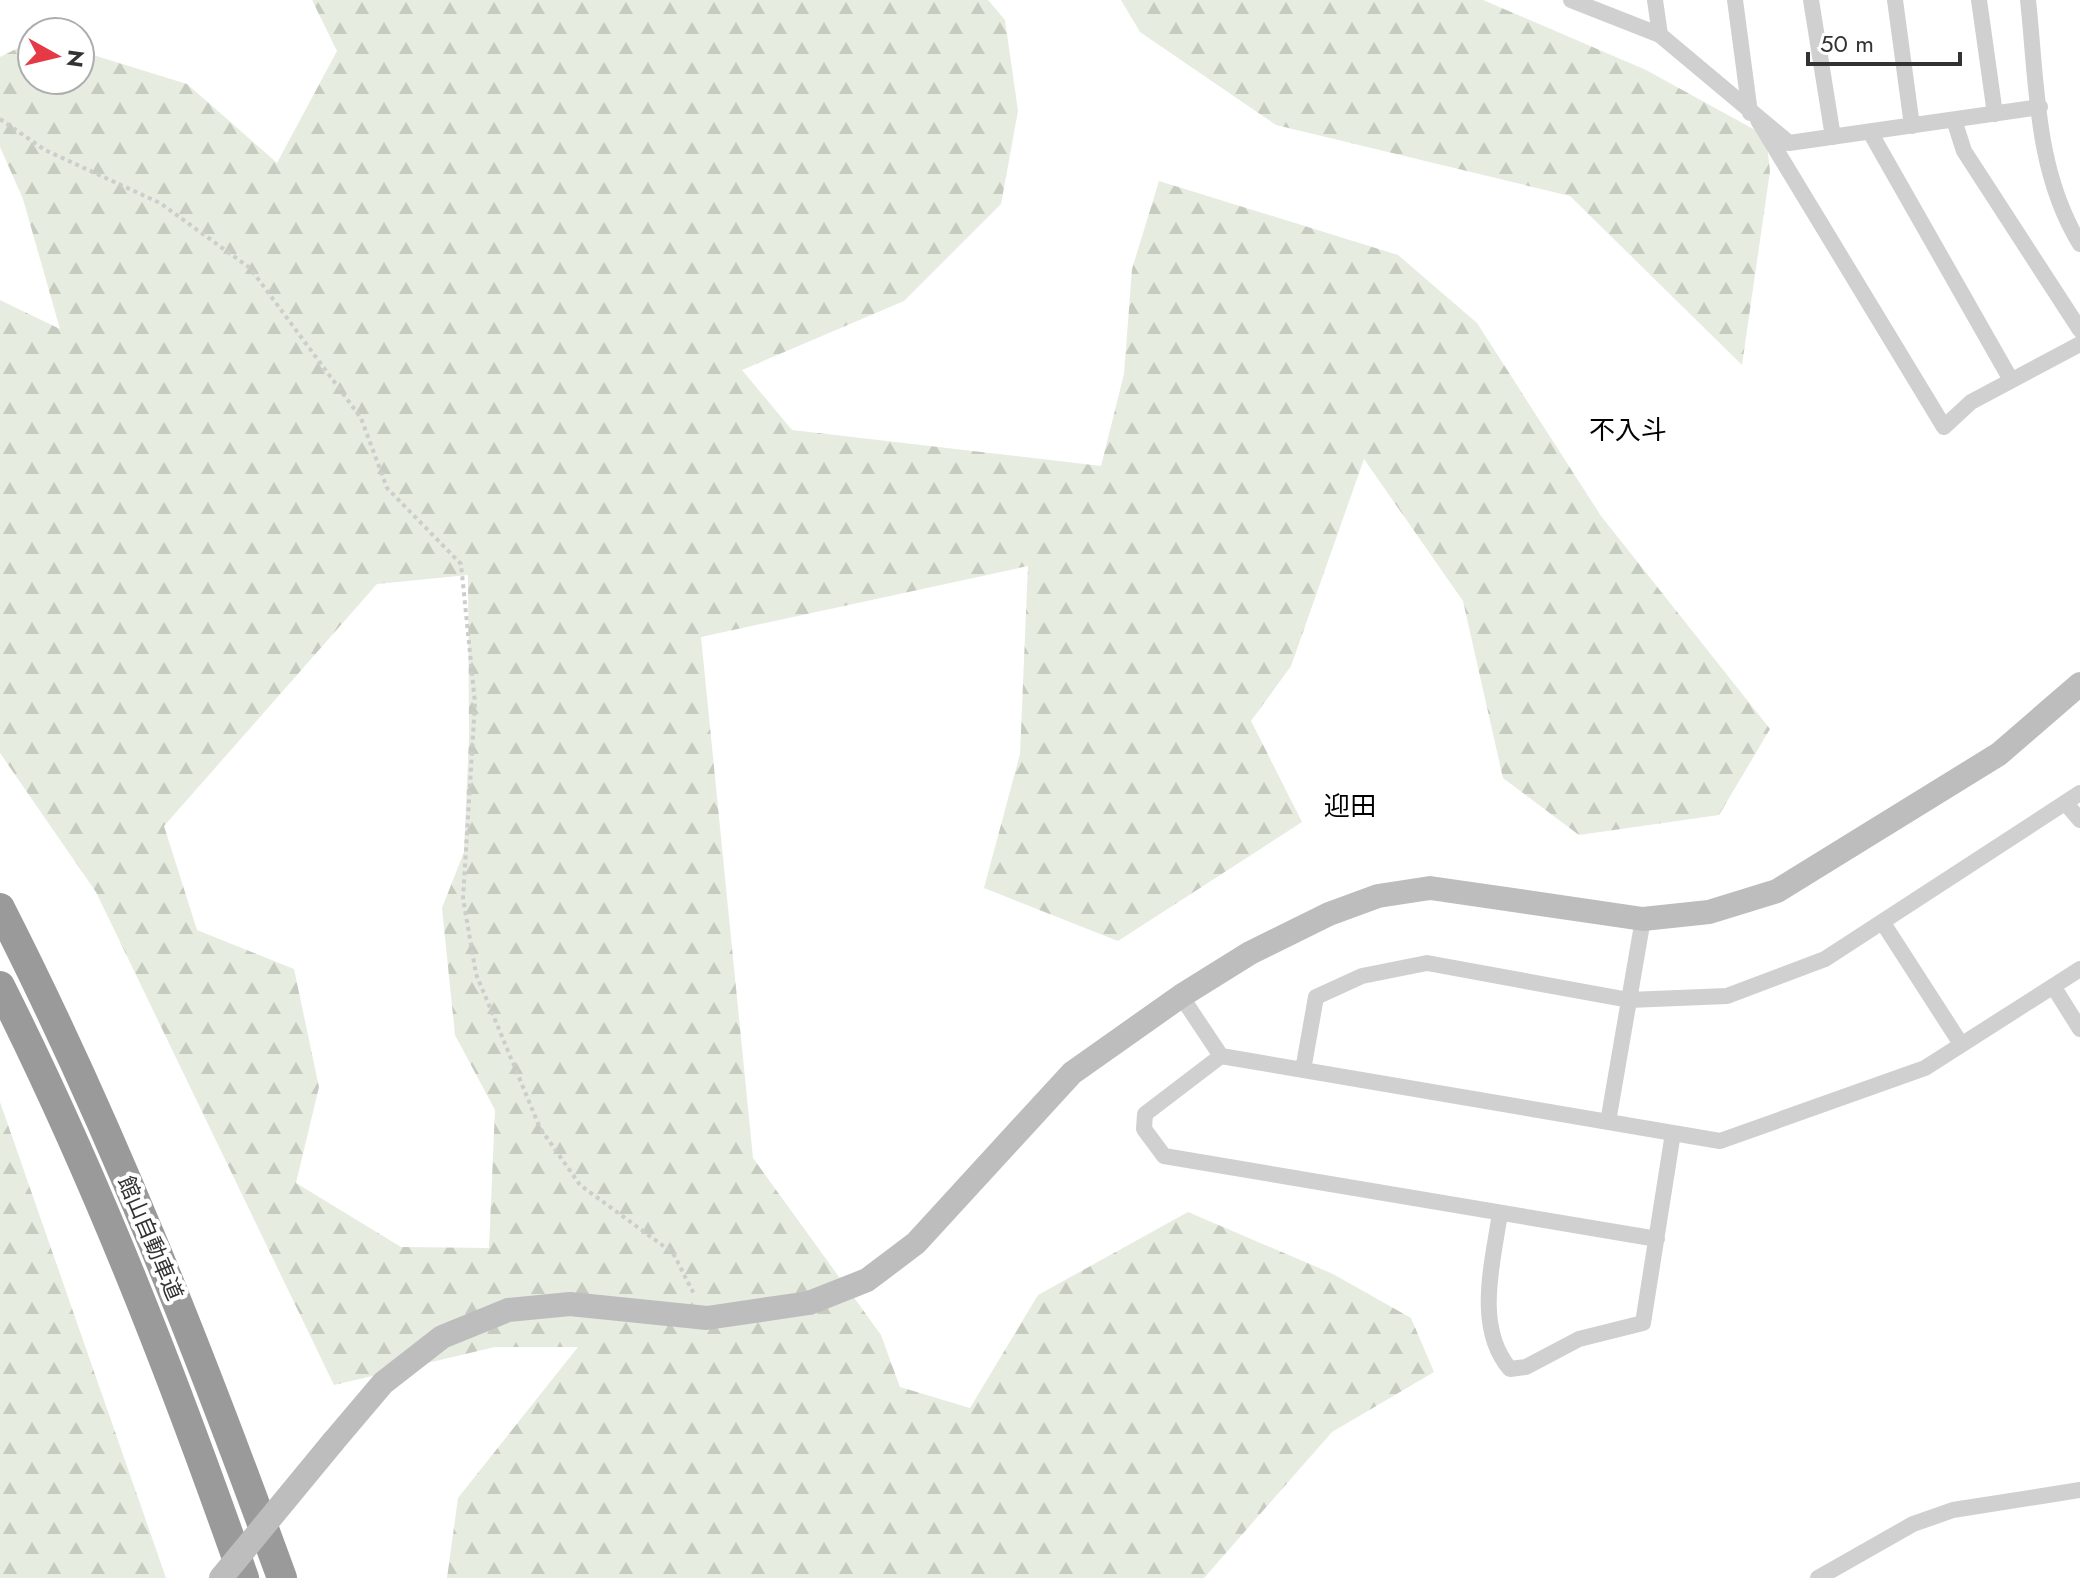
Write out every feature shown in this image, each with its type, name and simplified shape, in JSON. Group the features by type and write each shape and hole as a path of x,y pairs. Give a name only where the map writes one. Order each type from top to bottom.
{"highway":[{"name":"館山自動車道","path":"0,908 41,987 131,1189 213,1387 282,1578"},
{"name":"館山自動車道","path":"0,986 106,1216 181,1399 244,1578"}],"street":[{"path":"1571,0 1660,35 1754,117 1789,143 2040,107"},
{"path":"1655,0 1660,35"},
{"path":"1735,0 1754,117 1944,427 1971,402 2080,344"},
{"path":"1811,0 1833,137"},
{"path":"1895,0 1912,126"},
{"path":"1979,0 1995,114"},
{"path":"2028,0 2052,188 2080,244"},
{"path":"1954,120 1964,151 2080,330"},
{"path":"1870,132 2011,380"},
{"path":"221,1578 383,1383 442,1337 508,1310 570,1304 707,1318 809,1303 867,1280 916,1243 1072,1073 1181,996 1250,953 1329,914 1378,896 1430,888 1643,919 1709,912 1777,891 1999,754 2080,684"},
{"path":"1303,1070 1316,997 1362,976 1427,963 1629,1000 1727,996 1825,959 2074,799 2080,820"},
{"path":"1608,1122 1643,919"},
{"path":"1883,923 1961,1044"},
{"path":"1181,996 1221,1056 1720,1141 1925,1068 2080,969"},
{"path":"2053,986 2080,1029"},
{"path":"1221,1056 1145,1114 1144,1129 1164,1156 1657,1239"},
{"path":"1500,1213 1487,1304 1501,1359 1510,1369 1526,1367 1579,1339 1643,1323 1673,1133"},
{"path":"1818,1578 1913,1524 1953,1510 2080,1490"}],"path":[{"path":"0,119 45,150 160,203 250,268 361,418 387,488 461,564 475,703 463,898 476,974 540,1128 580,1185 673,1253 707,1318"}],"green space":[{"path":"312,0 988,0 1005,20 1018,111 1001,204 904,301 742,370 792,430 1101,466 1124,374 1132,269 1159,181 1398,255 1477,323 1601,516 1770,729 1719,815 1579,835 1503,778 1463,601 1364,459 1291,666 1251,721 1302,822 1118,941 984,888 1020,754 1028,566 701,637 753,1158 881,1335 900,1387 970,1408 1038,1295 1188,1212 1333,1274 1411,1318 1434,1372 1332,1432 1204,1578 447,1578 458,1498 578,1347 495,1347 334,1385 96,892 0,753 0,300 60,329 23,199 0,147 0,57 16,49 16,96 96,96 96,56 187,84 277,163 337,51","holes":["468,575 469,737 464,852 442,908 455,1035 495,1110 489,1248 401,1247 296,1183 319,1087 294,969 197,930 164,826 377,584"]},
{"path":"1121,0 1483,0 1646,70 1766,136 1770,171 1742,365 1570,196 1276,125 1140,32"},
{"path":"0,1102 166,1578 0,1578"}],"district":[{"name":"不入斗","path":"1628,430"},
{"name":"迎田","path":"1350,806"}]}
